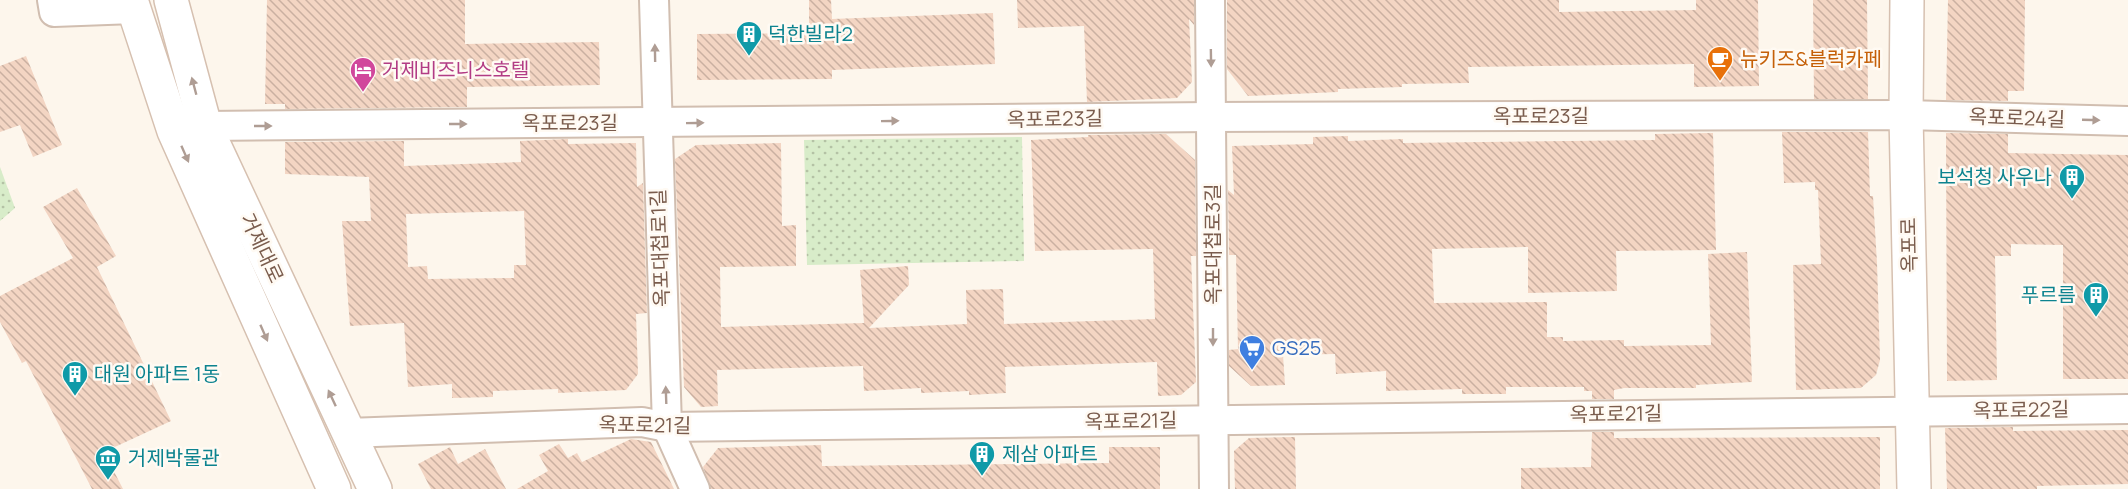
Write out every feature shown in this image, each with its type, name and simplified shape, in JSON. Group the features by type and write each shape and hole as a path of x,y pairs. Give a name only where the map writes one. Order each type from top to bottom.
{"street":[{"path":"52,0 54,12 132,5"},
{"name":"거제대로","path":"171,0 205,126 375,489"},
{"name":"옥포대첩로1길","path":"654,0 667,427 695,489"},
{"name":"옥포대첩로3길","path":"1210,0 1214,489"},
{"name":"옥포로","path":"1907,0 1906,115 1914,489"},
{"name":"거제대로","path":"132,5 174,131 334,489"},
{"name":"옥포로23길","path":"205,126 1212,117 1906,115"},
{"name":"옥포로24길","path":"1906,115 2128,121"},
{"name":"옥포로22길","path":"1913,412 2128,409"},
{"name":"옥포로21길","path":"348,433 642,422 667,427 1913,412"}],"green space":[{"path":"1022,137 1024,261 807,265 804,140"},
{"path":"0,167 15,208 0,221"}],"building":[{"path":"267,0 465,0 465,44 599,42 600,85 467,87 467,107 285,109 285,104 265,104"},
{"path":"809,0 831,0 832,19 993,13 995,64 832,70 832,79 697,80 697,34 809,33"},
{"path":"1017,0 1194,0 1194,25 1189,19 1192,82 1177,98 1087,102 1084,26 1018,28"},
{"path":"1227,0 1559,0 1559,12 1696,10 1696,0 1758,0 1759,86 1694,87 1694,64 1468,67 1469,83 1402,84 1402,87 1338,89 1338,92 1248,96 1227,69"},
{"path":"1813,0 1867,0 1868,99 1814,99"},
{"path":"1948,0 2025,0 2024,91 2008,91 2008,101 1946,100"},
{"path":"26,56 62,145 33,157 20,125 0,132 0,66"},
{"path":"1782,132 1868,132 1870,196 1873,196 1877,263 1880,360 1876,375 1861,388 1796,390 1793,265 1821,264 1818,190 1815,190 1815,182 1784,183"},
{"path":"1713,133 1716,250 1616,251 1617,291 1528,293 1528,247 1432,249 1434,303 1547,302 1547,337 1563,337 1563,341 1624,340 1624,346 1711,345 1708,254 1747,252 1752,382 1696,385 1696,388 1624,388 1614,390 1614,399 1592,399 1592,391 1584,391 1584,387 1506,387 1506,394 1462,394 1462,389 1386,391 1386,371 1336,374 1335,354 1283,355 1285,385 1251,386 1229,366 1229,350 1238,349 1236,255 1229,255 1228,190 1234,195 1232,146 1313,144 1313,137 1348,136 1348,141 1403,139 1403,143 1655,140 1655,134"},
{"path":"1946,133 2008,134 2008,153 2128,155 2128,379 2063,379 2063,245 2011,244 2011,256 1995,256 1997,380 1947,381"},
{"path":"1166,134 1195,160 1196,256 1191,256 1196,382 1181,395 1158,396 1157,362 1005,367 1006,393 969,395 969,391 921,393 921,388 864,391 863,366 717,370 718,406 701,407 684,387 675,159 696,145 781,143 782,226 796,225 796,266 720,267 721,327 864,323 860,270 908,266 909,285 869,328 967,324 966,290 1003,289 1004,324 1155,319 1153,249 1035,251 1031,140 1088,137 1088,135"},
{"path":"568,139 568,144 636,143 637,187 643,183 647,313 636,314 638,374 626,390 558,393 558,389 493,391 493,397 452,398 452,384 408,387 404,323 350,326 342,221 371,221 369,177 285,174 285,142 404,141 404,166 521,162 520,141","holes":["524,211 526,265 514,265 514,278 428,279 427,266 408,267 406,214"]},
{"path":"77,188 116,256 97,267 171,421 104,452 123,489 92,489 26,361 22,363 0,322 0,296 73,258 43,207"},
{"path":"2013,427 2013,431 2128,430 2128,484 2037,486 2037,489 1947,489 1945,428"},
{"path":"1592,432 1614,432 1614,438 1880,437 1880,489 1521,489 1521,468 1591,467"},
{"path":"1295,437 1296,489 1235,489 1234,451 1249,438"},
{"path":"631,439 651,442 674,489 517,489 548,471 539,455 559,444 568,458 577,453 582,462"},
{"path":"821,445 822,466 1109,463 1109,447 1160,447 1160,489 711,489 703,467 718,448"},
{"path":"450,447 458,464 485,449 506,489 431,489 418,464"}],"place":[{"name":"덕한빌라2","path":"749,57"},
{"name":"뉴키즈&블럭카페","path":"1720,82"},
{"name":"거제비즈니스호텔","path":"363,93"},
{"name":"보석청 사우나","path":"2072,200"},
{"name":"푸르름","path":"2096,318"},
{"name":"GS25","path":"1252,371"},
{"name":"대원 아파트 1동","path":"75,397"},
{"name":"제삼 아파트","path":"982,477"},
{"name":"거제박물관","path":"108,481"}]}
